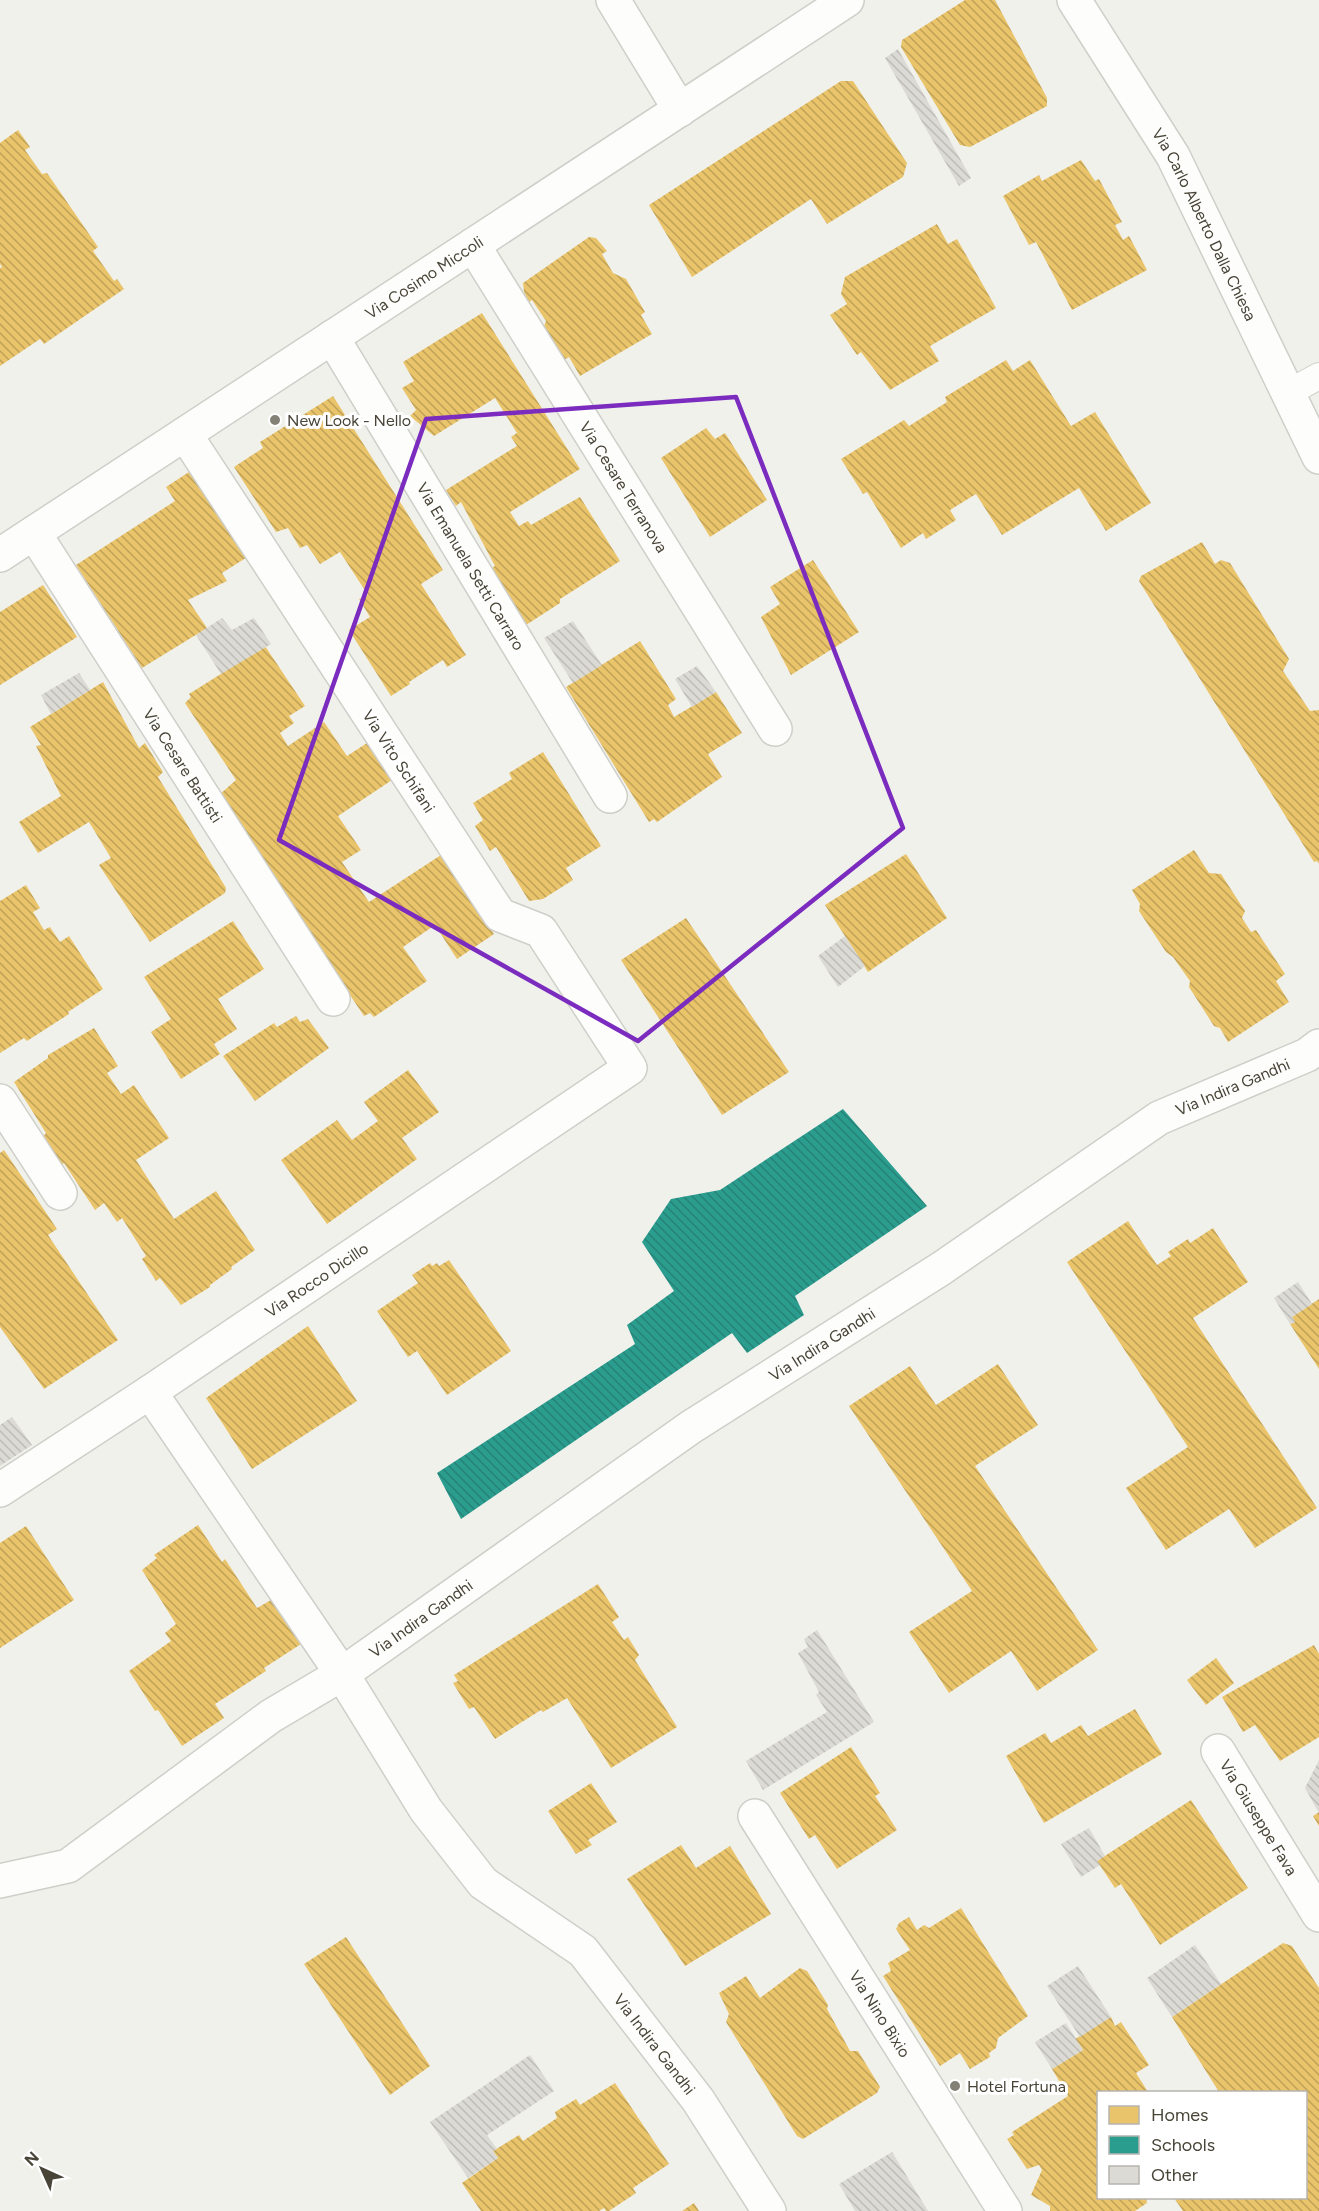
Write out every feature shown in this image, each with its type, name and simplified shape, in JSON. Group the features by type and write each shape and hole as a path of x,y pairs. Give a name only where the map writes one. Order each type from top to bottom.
{"street":[{"path":"613,0 680,110"},
{"name":"Via Cosimo Miccoli","path":"0,555 847,0"},
{"name":"Via Carlo Alberto Dalla Chiesa","path":"1074,0 1173,156 1319,456"},
{"name":"Via Cesare Terranova","path":"472,245 776,729"},
{"name":"Via Emanuela Setti Carraro","path":"332,337 610,796"},
{"name":"Via Vito Schifani","path":"185,434 500,915 541,931 630,1068"},
{"name":"Via Cesare Battisti","path":"34,533 333,999"},
{"name":"Via Indira Gandhi","path":"0,1881 68,1866 271,1716 342,1674 690,1427 942,1268 1159,1118 1307,1055 1319,1046"},
{"name":"Via Rocco Dicillo","path":"0,1490 150,1392 630,1068"},
{"path":"0,1101 60,1193"},
{"name":"Via Indira Gandhi","path":"150,1392 342,1674 426,1810 483,1883 583,1951 698,2100 769,2211"},
{"name":"Via Giuseppe Fava","path":"1218,1751 1319,1915"},
{"name":"Via Nino Bixio","path":"755,1816 1005,2211"}],"lane":[{"path":"1288,393 1319,376"}],"highlighted area":[{"path":"736,397 903,828 638,1041 279,840 426,419"}],"building: Homes":[{"path":"965,0 995,0 1047,98 1047,106 970,147 960,145 901,47 902,40"},
{"path":"841,81 853,81 907,163 903,177 827,224 811,199 692,277 649,205"},
{"path":"18,130 30,147 25,150 42,174 47,173 98,247 93,251 114,281 117,279 124,289 44,344 40,339 0,366 0,268 2,267 0,264 0,143"},
{"path":"1081,160 1095,181 1099,179 1122,222 1115,225 1123,240 1129,236 1147,270 1072,310 1036,242 1029,245 1003,196 1039,175 1042,181"},
{"path":"937,224 948,244 957,239 996,308 930,346 939,361 890,390 861,352 857,355 830,315 847,304 841,294 845,277"},
{"path":"589,237 596,238 607,251 602,254 613,273 626,279 645,312 641,315 652,334 580,376 569,357 564,360 544,326 546,321 532,300 529,302 523,283"},
{"path":"482,313 580,469 510,512 519,526 528,521 531,525 580,497 620,561 560,599 560,603 526,625 490,569 495,566 461,502 456,506 446,490 517,446 511,437 517,433 495,398 434,436 410,416 416,410 402,388 414,381 403,362"},
{"path":"1006,360 1013,371 1030,360 1071,426 1095,412 1151,503 1106,531 1079,488 1002,535 976,494 950,510 956,520 926,539 923,533 901,548 867,492 863,494 841,459 904,420 909,426 947,402 945,397"},
{"path":"333,396 443,570 421,584 466,655 447,667 443,660 391,696 349,630 370,617 359,599 368,595 340,552 320,564 307,545 300,548 288,528 276,532 234,467 263,448 260,442"},
{"path":"706,428 715,439 725,433 767,500 710,537 661,458"},
{"path":"189,472 191,476 196,474 249,556 222,573 227,581 188,600 207,628 142,668 76,565 175,501 166,487"},
{"path":"1202,542 1215,564 1221,560 1230,563 1289,659 1283,671 1310,711 1319,710 1319,864 1317,861 1314,862 1139,581 1141,576"},
{"path":"813,560 859,632 791,675 761,617 780,604 770,587"},
{"path":"43,585 77,637 0,685 0,612"},
{"path":"640,641 676,699 668,705 674,717 716,692 742,733 708,754 722,777 657,822 654,819 649,822 566,687"},
{"path":"265,646 305,706 289,716 294,723 280,733 288,746 324,722 347,756 367,743 392,780 338,816 361,850 342,862 369,902 441,855 494,934 457,959 435,925 403,947 427,981 374,1017 370,1013 364,1016 220,800 219,795 236,780 185,703 191,697 189,694"},
{"path":"103,682 139,748 145,743 163,772 158,777 226,888 225,893 150,942 99,865 111,858 89,822 38,853 19,822 61,796 36,746 41,745 30,727"},
{"path":"543,752 601,846 566,868 573,880 543,899 529,901 496,847 490,851 475,826 483,820 473,803 512,779 509,773"},
{"path":"1194,850 1209,873 1221,874 1245,911 1242,918 1251,932 1256,930 1285,974 1276,981 1289,1002 1228,1042 1220,1028 1214,1026 1189,987 1190,981 1173,957 1166,952 1139,911 1140,904 1132,890"},
{"path":"906,854 947,918 868,972 825,905"},
{"path":"26,885 40,908 33,912 44,930 50,927 60,942 69,936 103,989 27,1041 24,1038 0,1053 0,901"},
{"path":"686,918 789,1072 722,1115 621,960"},
{"path":"233,921 264,969 218,999 237,1029 214,1044 220,1054 181,1079 151,1032 171,1019 144,977"},
{"path":"296,1016 300,1022 308,1019 329,1048 255,1101 223,1056 274,1023 277,1027"},
{"path":"94,1028 118,1066 107,1073 121,1094 134,1085 169,1138 136,1160 174,1219 216,1191 255,1250 231,1267 232,1269 210,1287 181,1305 160,1278 156,1281 142,1259 146,1256 122,1218 117,1222 104,1203 95,1210 64,1163 60,1166 41,1139 46,1133 14,1082 48,1058 48,1055"},
{"path":"408,1070 439,1112 402,1138 417,1159 327,1224 281,1160 337,1120 352,1140 378,1121 364,1102"},
{"path":"4,1150 57,1229 48,1235 118,1340 44,1389 0,1327 0,1153"},
{"path":"1128,1221 1157,1265 1171,1256 1168,1252 1188,1239 1190,1243 1213,1228 1248,1282 1193,1318 1317,1508 1255,1548 1229,1509 1166,1550 1126,1488 1188,1447 1067,1262"},
{"path":"449,1260 511,1351 447,1395 417,1351 408,1357 377,1311 418,1283 412,1275 430,1263 432,1266 437,1263 439,1266"},
{"path":"1319,1299 1319,1369 1290,1324 1295,1322 1292,1317"},
{"path":"308,1326 357,1401 252,1469 206,1398"},
{"path":"998,1364 1038,1425 975,1466 1098,1650 1037,1691 1011,1651 949,1693 909,1632 972,1591 849,1406 910,1366 936,1405"},
{"path":"198,1525 222,1562 225,1559 257,1608 271,1600 301,1644 264,1668 266,1671 215,1704 224,1718 182,1746 158,1710 155,1711 129,1671 171,1641 165,1633 176,1624 142,1570 157,1558 154,1555"},
{"path":"26,1526 74,1600 0,1648 0,1543"},
{"path":"598,1584 619,1617 612,1622 624,1640 628,1637 639,1655 635,1660 677,1727 611,1768 567,1698 543,1712 541,1710 495,1739 474,1707 469,1709 453,1683 458,1681 454,1675"},
{"path":"1314,1645 1319,1654 1319,1737 1280,1761 1255,1725 1243,1732 1222,1697"},
{"path":"1216,1658 1234,1683 1206,1705 1187,1680"},
{"path":"1135,1709 1162,1754 1044,1823 1006,1756 1045,1733 1051,1743 1081,1725 1088,1736"},
{"path":"851,1747 880,1793 875,1796 897,1830 837,1869 815,1835 809,1839 780,1793"},
{"path":"591,1783 617,1822 588,1840 592,1845 576,1854 548,1811"},
{"path":"1191,1800 1248,1888 1160,1945 1121,1884 1115,1888 1097,1861"},
{"path":"1319,1812 1319,1826 1313,1816"},
{"path":"681,1845 696,1868 730,1846 771,1914 685,1966 627,1879"},
{"path":"961,1908 1028,2016 998,2038 996,2048 989,2053 990,2057 970,2069 960,2053 940,2066 883,1976 891,1971 888,1963 910,1950 896,1929 899,1923 909,1917 917,1930 924,1925 929,1928"},
{"path":"346,1937 430,2066 390,2095 304,1964"},
{"path":"1283,1943 1292,1946 1319,1988 1319,2211 1183,2211 1175,2199 1307,2199 1307,2091 1218,2091 1172,2017"},
{"path":"800,1968 807,1971 828,2005 827,2009 850,2051 858,2051 880,2087 877,2093 803,2139 797,2136 726,2022 729,2014 719,1993 746,1976 760,1998"},
{"path":"1111,2017 1115,2026 1121,2022 1149,2065 1136,2073 1147,2091 1097,2091 1097,2199 1146,2199 1147,2203 1135,2211 1050,2211 1050,2206 1031,2195 1042,2170 1039,2165 1027,2169 1007,2139 1014,2135 1012,2132 1068,2096 1052,2069 1083,2050 1075,2039"},
{"path":"615,2083 669,2164 633,2188 636,2193 609,2211 604,2208 599,2211 481,2211 462,2183 498,2158 493,2151 519,2135 523,2141 557,2118 555,2112 576,2099 580,2105"},
{"path":"694,2203 699,2211 682,2211"}],"building: Schools":[{"path":"843,1109 927,1206 795,1296 804,1315 747,1353 732,1333 461,1519 437,1473 635,1344 627,1325 674,1291 642,1242 671,1199 720,1190"}],"building: Other":[{"path":"898,49 971,178 959,186 885,58"},
{"path":"222,618 232,630 254,618 271,644 221,674 196,635"},
{"path":"573,621 602,665 573,683 544,638"},
{"path":"697,666 716,692 692,707 675,679"},
{"path":"79,673 90,690 51,714 41,695"},
{"path":"845,936 865,966 838,987 818,956"},
{"path":"1298,1282 1312,1304 1292,1317 1295,1322 1290,1324 1274,1298"},
{"path":"12,1417 32,1445 0,1466 0,1425"},
{"path":"817,1630 874,1722 763,1790 746,1761 827,1712 816,1695 819,1692 798,1653 808,1647 804,1639"},
{"path":"1319,1760 1319,1813 1305,1788"},
{"path":"1089,1828 1105,1856 1097,1861 1100,1865 1081,1877 1061,1844"},
{"path":"1195,1945 1221,1984 1172,2017 1147,1978"},
{"path":"1078,1966 1111,2017 1080,2037 1047,1986"},
{"path":"1066,2023 1083,2050 1052,2069 1035,2042"},
{"path":"530,2055 554,2091 487,2135 497,2149 493,2151 498,2158 468,2178 430,2122"},
{"path":"892,2152 928,2211 855,2211 839,2184"}],"place":[{"name":"New Look - Nello","path":"275,420"},
{"name":"Hotel Fortuna","path":"955,2086"}]}
